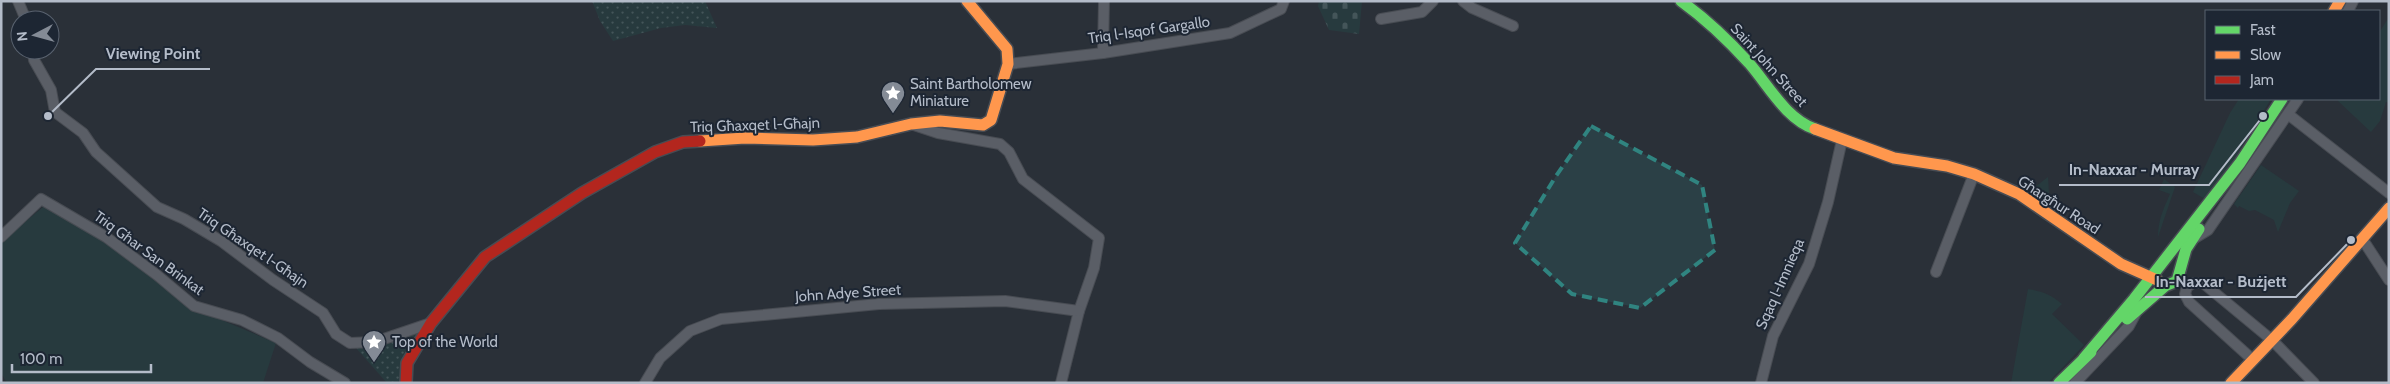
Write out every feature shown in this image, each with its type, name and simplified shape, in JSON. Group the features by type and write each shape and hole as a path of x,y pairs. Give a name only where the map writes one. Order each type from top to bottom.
{"street":[{"path":"966,1 1007,48 1008,64"},
{"path":"1103,53 1104,1"},
{"name":"Triq l-Isqof Gargallo","path":"1008,64 1103,53 1230,33 1281,9 1284,1"},
{"path":"1381,18 1422,12 1433,1"},
{"path":"1464,1 1472,8 1513,26"},
{"name":"Saint John Street","path":"1681,1 1708,21 1749,63 1773,94 1803,125 1894,158 1927,163"},
{"name":"Triq Għaxqet l-Għajn","path":"34,60 51,90 55,112 83,133 96,152 157,207 184,219 222,241 273,280 324,313 336,334 350,343 375,342 430,323"},
{"name":"Triq Għaxqet l-Għajn","path":"406,383 407,363 430,323 485,258 582,193 656,152 683,142 745,138 813,140 857,137 911,124 940,121 983,125 991,120 1008,64"},
{"path":"2059,383 2137,303 2156,277 2165,260 2261,134 2281,100"},
{"path":"2192,239 2208,230 2289,115 2297,100"},
{"path":"2289,115 2389,193"},
{"path":"911,124 938,133 1000,144 1009,152 1023,178 1099,238 1094,268 1079,311 1061,383"},
{"name":"Sqaq l-Imnieqa","path":"1761,383 1765,361 1773,336 1809,264 1828,202 1842,140"},
{"name":"Għargħur Road","path":"1927,163 1974,174 2020,194 2119,262 2156,277"},
{"path":"2156,277 2177,281 2186,249 2240,163"},
{"path":"1936,272 1974,174"},
{"name":"Triq Għar San Brinkat","path":"1,237 41,200 106,237 157,274 194,306 242,320 278,338 310,362 345,383"},
{"path":"2231,383 2273,341 2389,208"},
{"path":"2363,240 2389,280"},
{"path":"2165,260 2175,261 2181,269"},
{"path":"2119,262 2136,280 2137,303"},
{"path":"2075,383 2129,326 2137,303 2156,277"},
{"path":"2253,360 2189,302 2185,294 2187,287 2193,283 2203,283 2273,341 2314,383"},
{"name":"John Adye Street","path":"645,383 660,358 690,331 721,318 879,304 985,301 1005,301 1079,311"}],"highlighted area":[{"path":"1591,126 1702,185 1715,250 1640,308 1572,294 1515,243 1556,176"}],"green space":[{"path":"592,1 705,1 717,28 685,25 661,28 613,41 600,21"},
{"path":"1319,1 1362,1 1359,34 1329,30 1318,6"},
{"path":"2389,17 2389,103 2386,102 2380,121 2371,132 2338,101 2380,100 2380,31"},
{"path":"2238,100 2270,100 2235,158 2205,199 2193,192 2230,113"},
{"path":"2261,165 2299,191 2290,203 2278,232 2274,220 2255,210 2249,211 2239,206 2238,208 2234,204"},
{"path":"2048,177 2050,208 2031,193 2031,190"},
{"path":"2164,179 2175,187 2158,237 2160,219 2170,194 2159,190"},
{"path":"43,207 98,236 193,308 276,343 263,383 7,383 1,373 1,242"},
{"path":"2028,289 2046,294 2062,304 2052,314 2084,345 2048,383 2011,383"},
{"path":"419,331 406,357 398,383 387,383 356,348 377,346"}],"traffic: fast":[{"path":"1681,1 1708,22 1733,46 1795,118 1815,129"},
{"path":"2084,358 2134,299 2240,163 2281,100"},
{"path":"2127,319 2165,286 2177,281 2186,249 2199,229"},
{"path":"2059,383 2091,352"}],"traffic: slow":[{"path":"700,141 745,138 813,140 857,137 911,124 940,121 983,125 991,120 1008,64 1007,49 967,1"},
{"path":"2335,10 2340,1"},
{"path":"1815,129 1894,158 1947,166 1974,174 2019,194 2121,264 2157,280"},
{"path":"2231,383 2292,319 2389,208"}],"traffic: jam":[{"path":"406,383 407,363 431,323 485,257 582,193 655,152 683,142 700,141"}],"place":[{"name":"Saint Bartholomew Miniature","path":"893,114"},
{"name":"Viewing Point","path":"48,116"},
{"name":"In-Naxxar - Murray","path":"2263,116"},
{"name":"In-Naxxar - Bużjett","path":"2351,240"},
{"name":"Top of the World","path":"374,363"}]}
